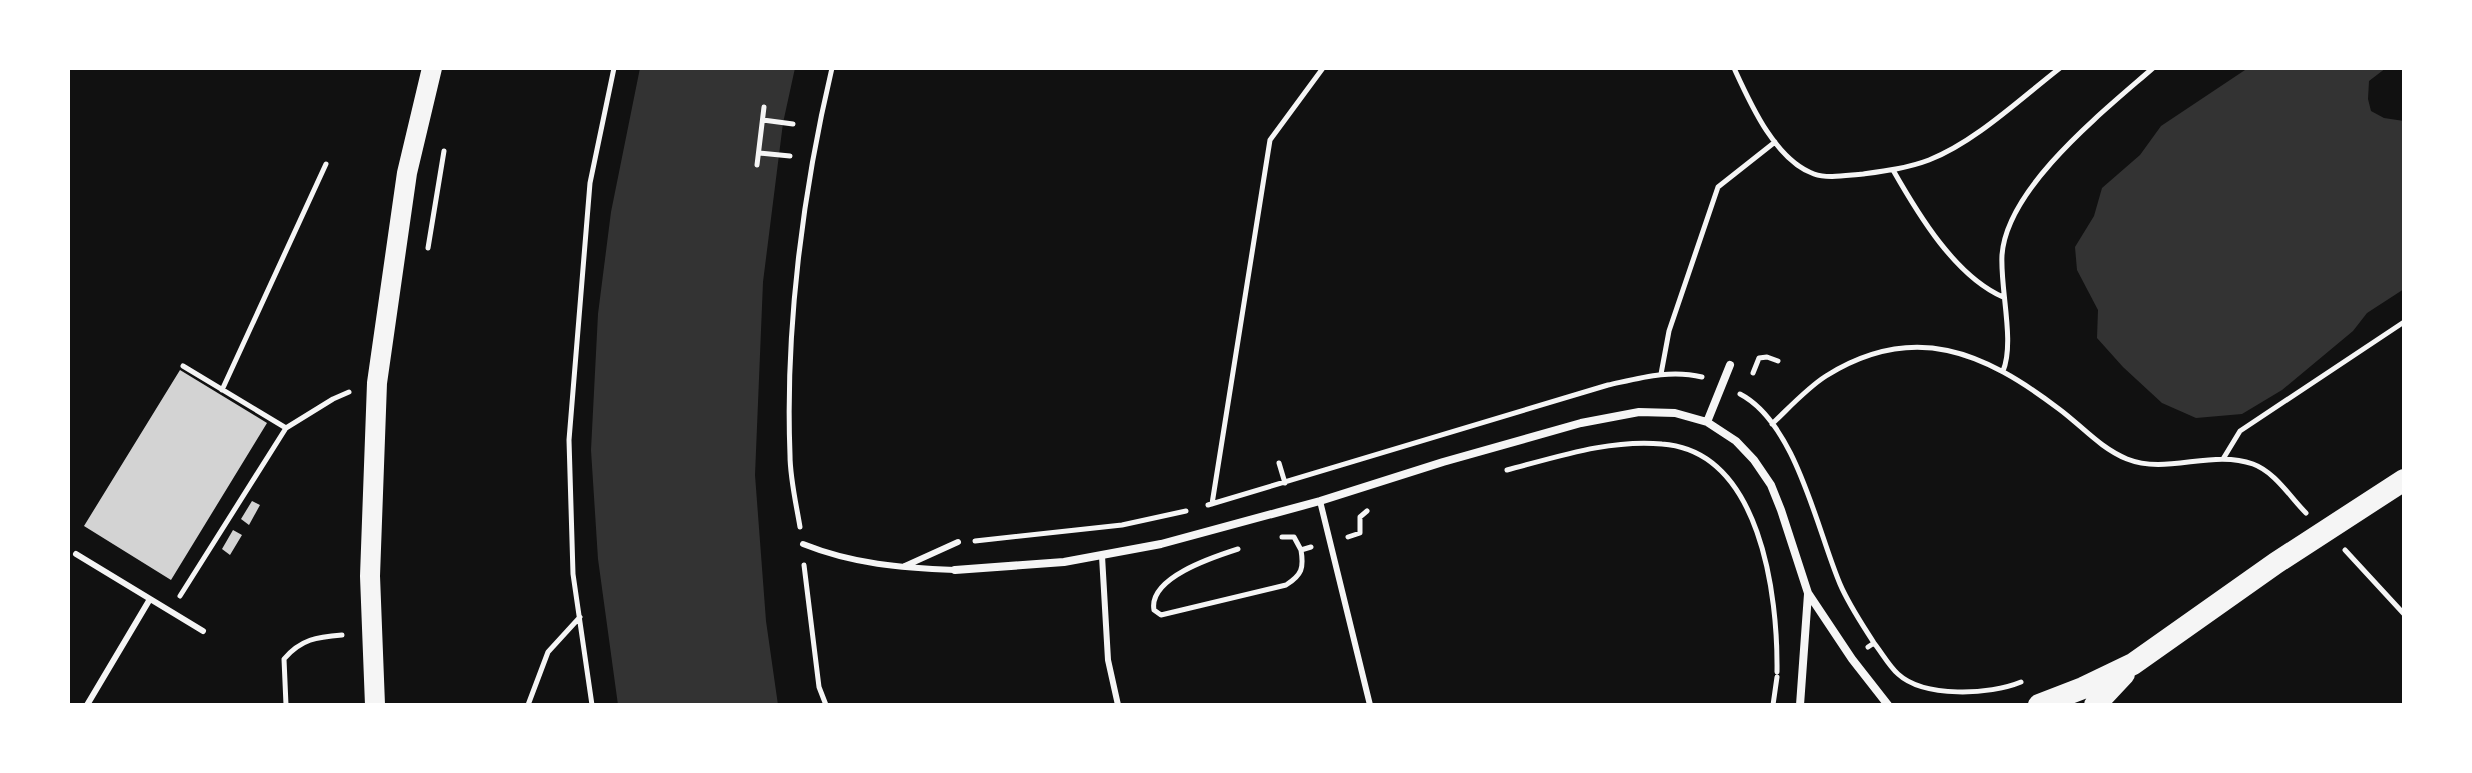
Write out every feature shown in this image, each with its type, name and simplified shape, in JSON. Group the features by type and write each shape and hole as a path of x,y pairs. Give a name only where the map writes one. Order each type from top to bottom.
{"highway":[{"path":"2039,705 2133,664 2276,563 2404,480"},
{"path":"2095,705 2133,664"}],"main road":[{"path":"375,705 370,576 377,383 407,173 432,68"}],"street":[{"path":"1707,422 1730,365"},
{"path":"955,570 1064,562 1161,544 1602,418 1639,412 1675,413 1707,422 1736,441 1754,460 1771,485 1808,593 1852,659 1888,705"},
{"path":"1800,705 1808,593"}],"lane":[{"path":"1320,501 1370,705"},
{"path":"902,568 958,542"},
{"path":"803,544 836,558 902,568 955,570"},
{"path":"76,554 203,631"},
{"path":"1102,556 1108,660 1118,705"},
{"path":"87,705 150,599"}],"path":[{"path":"592,705 573,574 569,440 590,183 614,68"},
{"path":"826,705 819,687 790,457 791,327 813,167 832,68"},
{"path":"1212,504 1270,140 1323,68"},
{"path":"1734,68 1775,142 1795,162 1815,175 1841,176 1893,170 1928,160 1959,144 2060,68"},
{"path":"2003,371 2009,357 2002,253 2012,219 2041,174 2153,68"},
{"path":"757,165 764,107"},
{"path":"763,120 793,124"},
{"path":"427,253 447,137"},
{"path":"1661,374 1669,331 1718,187 1775,142"},
{"path":"759,153 790,156"},
{"path":"222,390 326,164"},
{"path":"1893,170 1911,202 1956,260 1978,282 2003,297"},
{"path":"2223,459 2240,431 2404,322"},
{"path":"1202,507 1608,385 1661,374 1681,372 1701,376 1744,396 1772,424 1823,378 1851,362 1880,351 1917,346 1971,355 2003,371 2059,409 2106,449 2130,461 2161,464 2223,459 2254,464 2276,479 2315,522"},
{"path":"1744,396 1759,358 1778,361"},
{"path":"183,366 286,428"},
{"path":"171,611 286,428 349,392"},
{"path":"1500,472 1576,452 1629,444 1664,444 1693,451 1718,468 1749,513 1768,568 1778,630 1777,673"},
{"path":"1279,463 1285,483"},
{"path":"1301,550 1360,533 1360,517 1365,511 1380,506"},
{"path":"958,542 1122,525 1192,510"},
{"path":"1245,547 1178,574 1155,595 1154,610 1161,615 1286,585 1300,576 1303,566 1301,550 1294,537 1275,538"},
{"path":"2336,542 2404,614"},
{"path":"528,705 548,652 581,617"},
{"path":"286,705 284,659 294,647 312,637 342,635"},
{"path":"1874,643 1898,674 1914,685 1939,690 1977,691 2028,679"}],"shaded area":[{"path":"640,68 795,68 783,123 763,282 755,475 766,621 778,705 618,705 598,559 591,450 598,314 611,212"},
{"path":"2248,68 2386,68 2369,81 2368,99 2371,111 2384,118 2404,121 2404,289 2367,313 2353,331 2282,390 2242,414 2196,418 2162,403 2097,338 2098,310 2077,270 2075,247 2094,216 2102,188 2140,155 2161,126"}],"building":[{"path":"180,370 267,423 171,580 84,526"},
{"path":"252,501 260,505 249,525 241,519"},
{"path":"233,530 242,535 230,555 222,549"}]}
